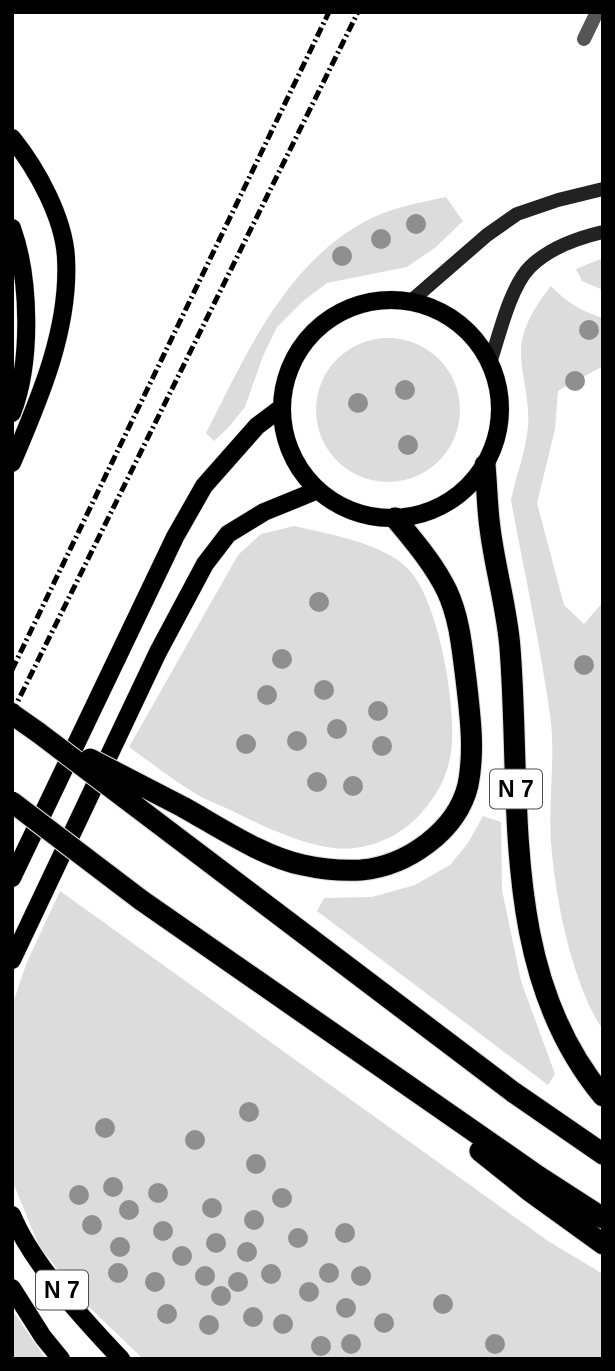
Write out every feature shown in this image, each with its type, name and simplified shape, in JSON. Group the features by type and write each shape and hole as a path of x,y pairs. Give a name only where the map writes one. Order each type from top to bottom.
{"highway":[{"name":"N 7","path":"485,465 490,528 509,623 514,697 516,811 531,947 548,1003 565,1041 586,1076 603,1096"},
{"path":"39,733 269,853 300,865 361,870 393,862 425,846 452,818 461,804 467,788 473,747 458,619 434,566 395,518"},
{"path":"12,714 513,1092 603,1154"},
{"path":"12,802 141,900 603,1218"},
{"path":"339,1038 520,1184 603,1244"}],"main road":[{"path":"12,138 28,158 58,219 66,256 66,274 65,300 55,345 38,403 12,463"},
{"path":"411,301 487,235 517,214 603,189"},
{"path":"12,228 24,272 25,297 23,357 12,413"},
{"path":"490,363 516,290 528,268 578,237 603,232"},
{"path":"379,300 411,301 444,313 471,334 490,363 498,388 500,414 496,440 485,465 468,486 446,503 422,513 395,518 367,515 341,506 318,490 298,466 285,438 281,408 286,376 299,348 321,324 348,308 379,300"},
{"path":"12,878 175,537 204,486 257,426 281,408"},
{"path":"12,960 152,664 205,564 229,534 264,512 318,490"},
{"name":"N 7","path":"12,1215 17,1228 44,1268 121,1359"},
{"name":"N 7","path":"12,1288 61,1359"}],"street":[{"path":"584,39 597,12"}],"shaded area":[{"path":"446,197 463,221 436,247 407,267 327,283 302,302 277,327 263,356 245,407 214,441 206,433 236,373 270,315 311,263 336,241 374,217 404,206"},
{"path":"603,258 603,290 582,281 576,269"},
{"path":"551,286 575,306 603,318 603,366 558,391 555,429 537,503 564,605 584,624 603,602 603,1030 582,989 574,965 556,889 550,826 550,715 511,500 528,426 521,345 530,318"},
{"path":"388,338 416,343 439,359 455,382 460,410 455,438 439,461 416,477 388,482 360,477 337,461 321,438 316,410 321,382 337,359 360,343"},
{"path":"294,526 357,541 401,562 419,583 426,598 442,650 452,715 452,745 446,772 433,799 415,819 392,836 374,844 354,848 323,846 272,830 199,796 129,747 238,555 261,534"},
{"path":"483,816 501,822 502,890 521,981 555,1074 548,1085 317,911 324,898 372,897 415,885 450,865 468,843"},
{"path":"60,891 548,1241 603,1274 603,1359 143,1359 82,1300 39,1246 12,1180 12,1006 27,962"},
{"path":"12,1310 46,1359 12,1359"}],"railway":[{"path":"12,670 329,12"},
{"path":"12,713 358,12"}]}
